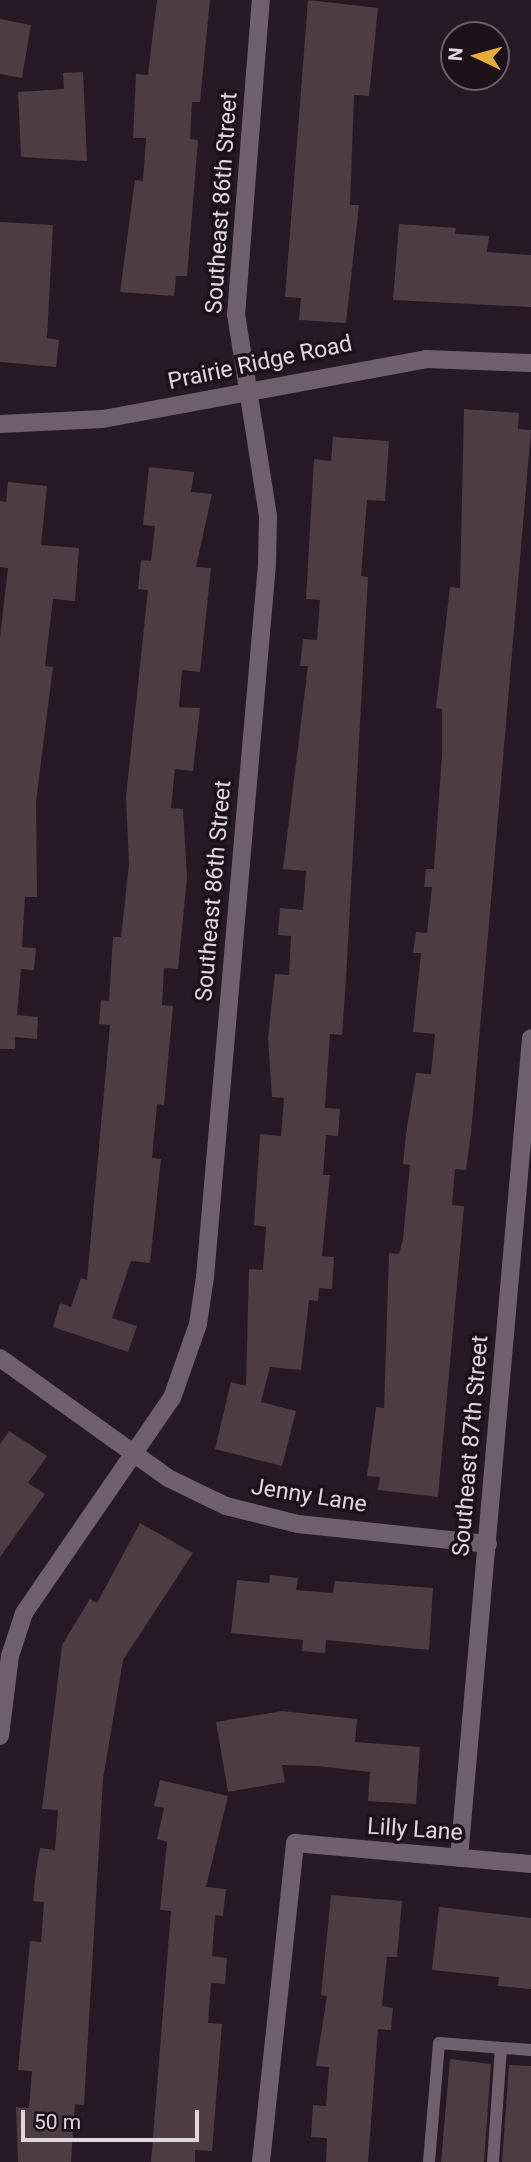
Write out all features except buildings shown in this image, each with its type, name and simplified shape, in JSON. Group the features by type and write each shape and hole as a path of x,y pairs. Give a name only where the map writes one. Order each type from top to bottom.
{"street":[{"name":"Southeast 86th Street","path":"0,1736 10,1656 24,1614 130,1451 172,1398 198,1324 205,1277 267,564 268,516 245,394 236,315 261,0"},
{"name":"Prairie Ridge Road","path":"0,424 54,425 245,394 426,359 531,363"},
{"name":"Southeast 87th Street","path":"459,1858 531,1038"},
{"name":"Jenny Lane","path":"0,1358 168,1478 259,1518 488,1544"},
{"name":"Lilly Lane","path":"261,2162 295,1843 531,1864"}],"lane":[{"path":"429,2162 439,2043 531,2050"},
{"path":"493,2162 501,2048"}]}
